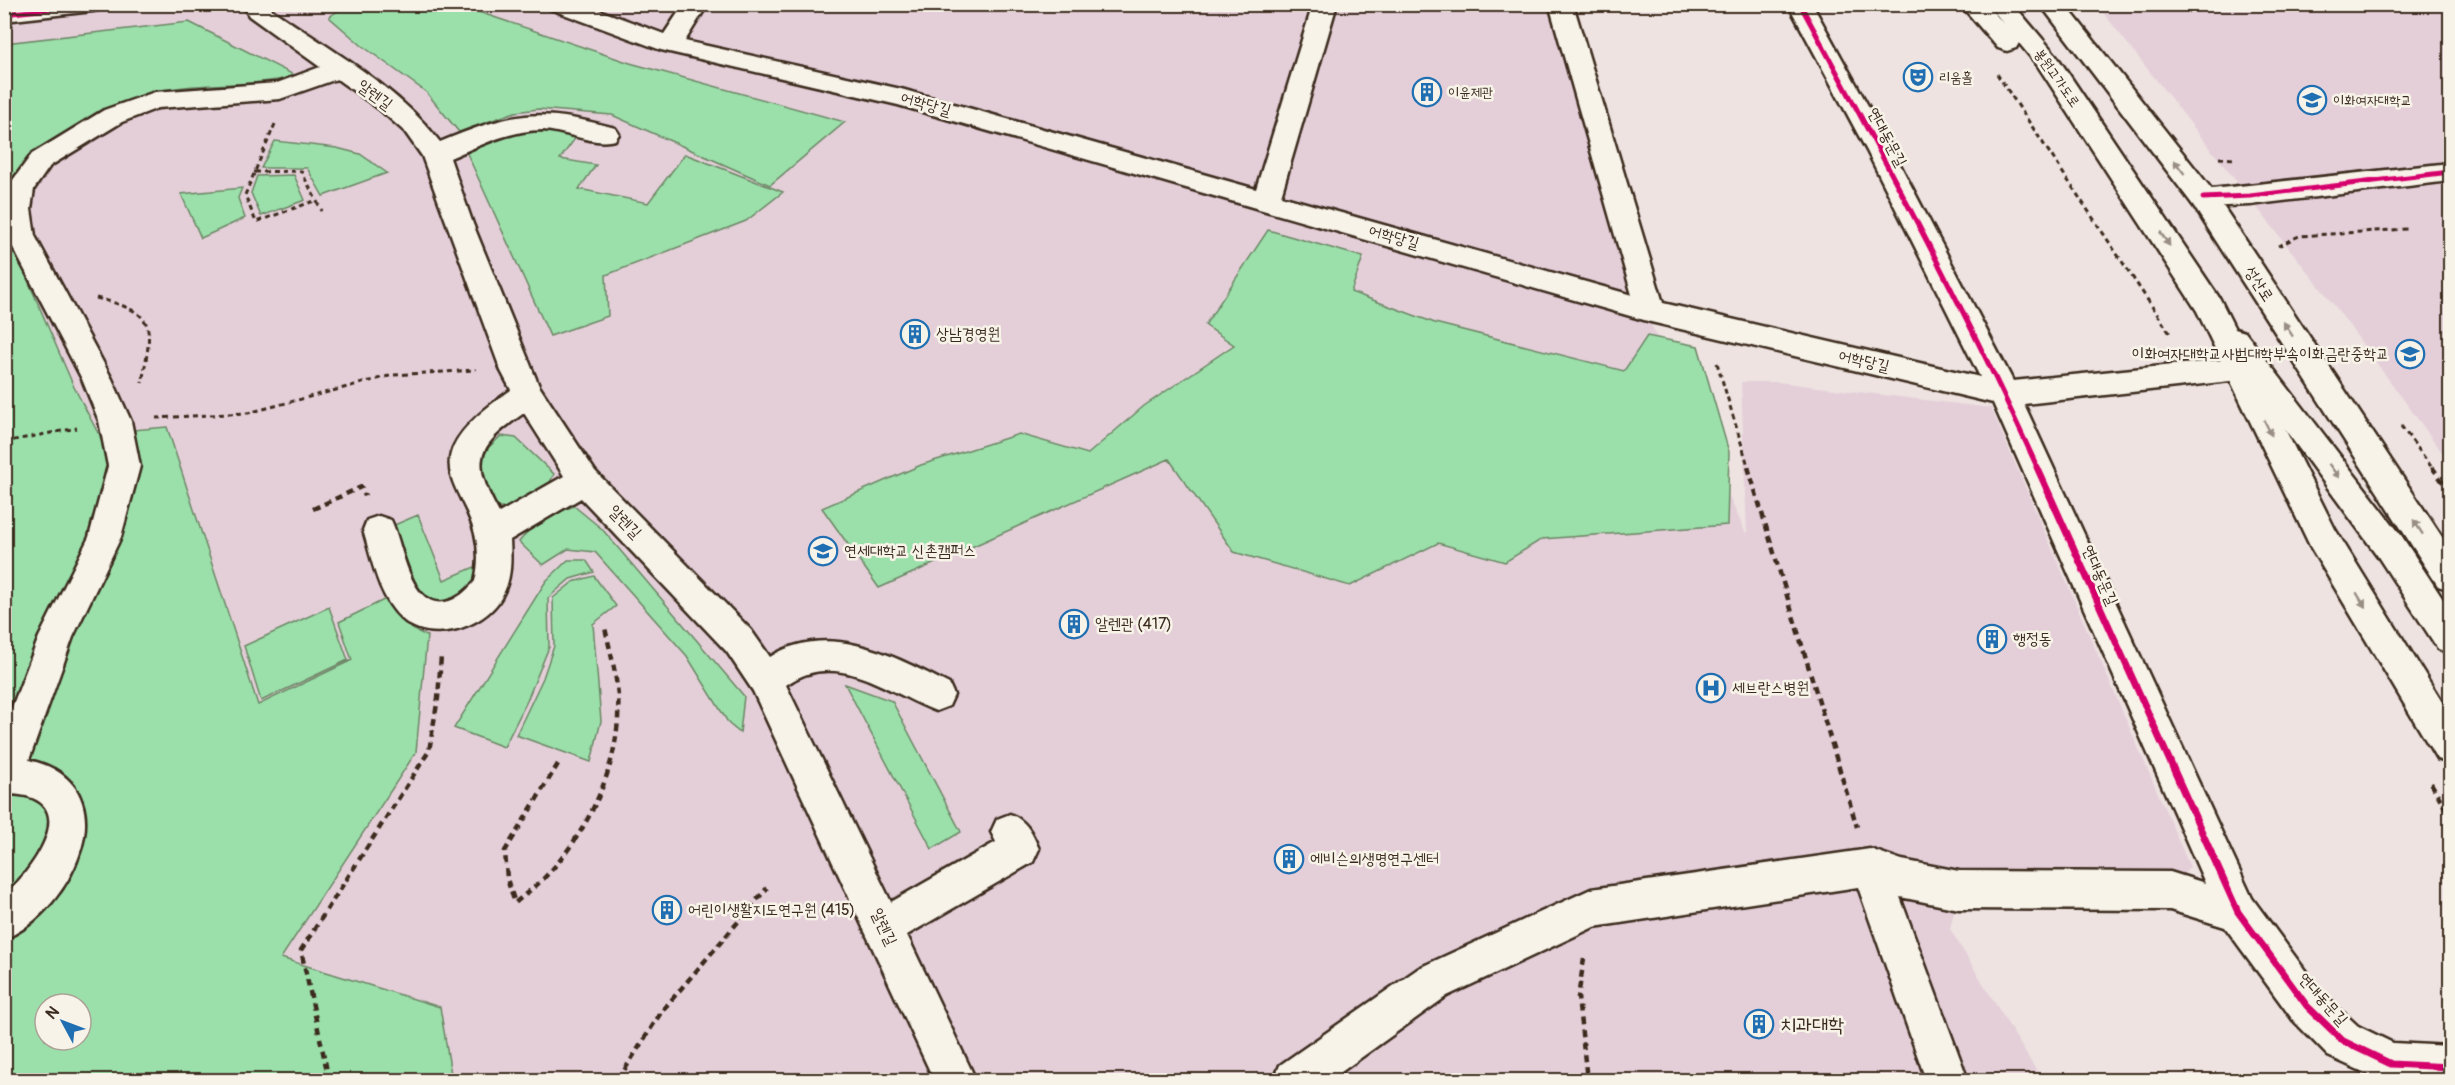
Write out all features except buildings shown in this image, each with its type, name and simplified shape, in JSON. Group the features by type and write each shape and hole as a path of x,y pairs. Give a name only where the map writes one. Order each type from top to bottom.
{"main road":[{"path":"4,14 93,4"},
{"name":"알렌길","path":"261,4 258,11 388,103 414,126 435,154 459,224 516,371 528,394 585,480 739,641 766,680 955,1080"},
{"name":"어학당길","path":"559,4 670,45 901,97 1651,311 2004,394 2240,370"},
{"path":"670,45 696,4"},
{"path":"1266,201 1325,4"},
{"path":"1561,4 1651,311"},
{"name":"연대동문길","path":"1800,4 1880,151 2004,394 2238,912 2307,1006 2343,1041 2391,1064 2451,1067"},
{"path":"1972,4 2109,156 2210,307 2389,544 2451,638"},
{"name":"봉원고가도로","path":"2000,4 2048,61 2109,156"},
{"name":"성산로","path":"2052,4 2203,198 2451,576"},
{"path":"4,920 38,891 58,861 68,833 66,808 54,789 33,778 5,776 56,638 105,537 124,466 126,420 98,379 21,236 17,209 21,188 41,160 80,134 124,112 155,100 280,91 338,69"},
{"path":"435,154 509,126 534,122 561,124 606,134"},
{"path":"1880,151 1911,162"},
{"path":"2203,198 2250,196 2451,172"},
{"path":"2210,307 2323,538 2451,747"},
{"path":"379,530 402,596 416,612 432,618 458,614 478,600 488,589 493,575 493,533 470,493 463,454 470,440 490,420 528,394"},
{"path":"493,533 585,480"},
{"path":"766,680 800,659 837,654 878,666 936,695"},
{"path":"884,927 1020,849 1010,832"},
{"path":"1870,867 1947,1080"},
{"path":"1295,1080 1433,982 1591,908 1870,867 1902,879 1959,890 2170,891 2238,912"}],"path":[{"path":"1996,72 2171,335"},
{"path":"274,130 245,195 256,222 316,200"},
{"path":"254,172 301,171 322,211"},
{"path":"2278,252 2278,246 2299,236 2407,229"},
{"path":"85,296 130,305 142,313 150,329 126,420"},
{"path":"4,442 126,420 248,413 393,375 488,369"},
{"path":"1720,376 1870,867"},
{"path":"2395,418 2451,492"},
{"path":"313,509 361,487"},
{"path":"329,1080 300,950 429,751 438,698 443,616"},
{"path":"558,764 505,851 507,879 515,903 549,874 577,836 595,803 614,757 618,704 606,628"},
{"path":"618,1080 662,1011 766,888"},
{"path":"1587,1080 1578,997 1591,908"}],"shaded area":[{"name":"연세대학교 신촌캠퍼스","path":"5,5 1547,5 1633,284 1747,536 1741,382 1777,382 1991,408 2190,867 2170,891 1959,890 1950,929 2042,1080 5,1080"},
{"name":"이화여자대학교","path":"2097,5 2450,5 2450,463 2334,305"}],"green space":[{"path":"348,4 458,5 630,63 845,122 770,185 612,115 538,109 515,112 459,132 426,92 361,45 329,17"},
{"path":"189,22 296,76 259,82 184,87 147,94 127,101 97,116 31,157 5,193 5,43"},
{"path":"542,127 579,133 560,159 596,165 579,189 648,203 685,154 783,192 746,221 606,275 608,316 550,336 465,149 505,132"},
{"path":"275,141 337,148 360,154 387,173 323,196 307,168 261,168"},
{"path":"294,175 305,200 261,216 251,193 257,176"},
{"path":"242,188 238,198 245,218 201,238 181,194"},
{"path":"4,225 74,387 98,433 167,427 258,705 352,660 339,622 390,597 412,629 427,636 416,752 281,958 440,1007 452,1080 5,1080"},
{"path":"1268,230 1363,257 1351,292 1435,323 1624,371 1647,336 1698,346 1729,452 1727,525 1542,539 1505,562 1438,543 1350,586 1234,552 1169,459 879,588 822,508 921,465 1019,434 1088,454 1144,406 1234,345 1205,325"},
{"path":"501,436 516,438 554,474 549,484 506,508 498,508 491,503 480,461 489,447"},
{"path":"574,506 602,529 744,696 740,733 729,724 687,656 595,552 568,549 543,565 519,542 536,521"},
{"path":"418,515 444,580 477,566 479,582 469,595 439,609 419,596 392,526"},
{"path":"568,560 586,560 594,572 570,579 548,598 549,647 526,703 504,747 454,728 546,581"},
{"path":"594,576 616,606 593,624 601,721 591,762 516,735 543,678 554,646 553,598 573,582"},
{"path":"329,607 348,660 261,701 244,646"},
{"path":"845,684 892,701 961,832 932,849"}],"cycle path":[{"path":"4,14 93,4"},
{"path":"1800,4 1880,151 2004,394 2238,912 2307,1006 2343,1041 2391,1064 2450,1067"},
{"path":"2203,198 2250,196 2450,172"}],"place":[{"name":"리움홀","path":"1918,77"},
{"name":"이윤제관","path":"1427,92"},
{"name":"이화여자대학교","path":"2312,100"},
{"name":"상남경영원","path":"915,334"},
{"name":"이화여자대학교사범대학부속이화금란중학교","path":"2410,354"},
{"name":"연세대학교 신촌캠퍼스","path":"823,551"},
{"name":"알렌관 (417)","path":"1074,624"},
{"name":"행정동","path":"1992,639"},
{"name":"세브란스병원","path":"1711,688"},
{"name":"에비슨의생명연구센터","path":"1289,859"},
{"name":"어린이생활지도연구원 (415)","path":"667,910"},
{"name":"치과대학","path":"1759,1024"}]}
